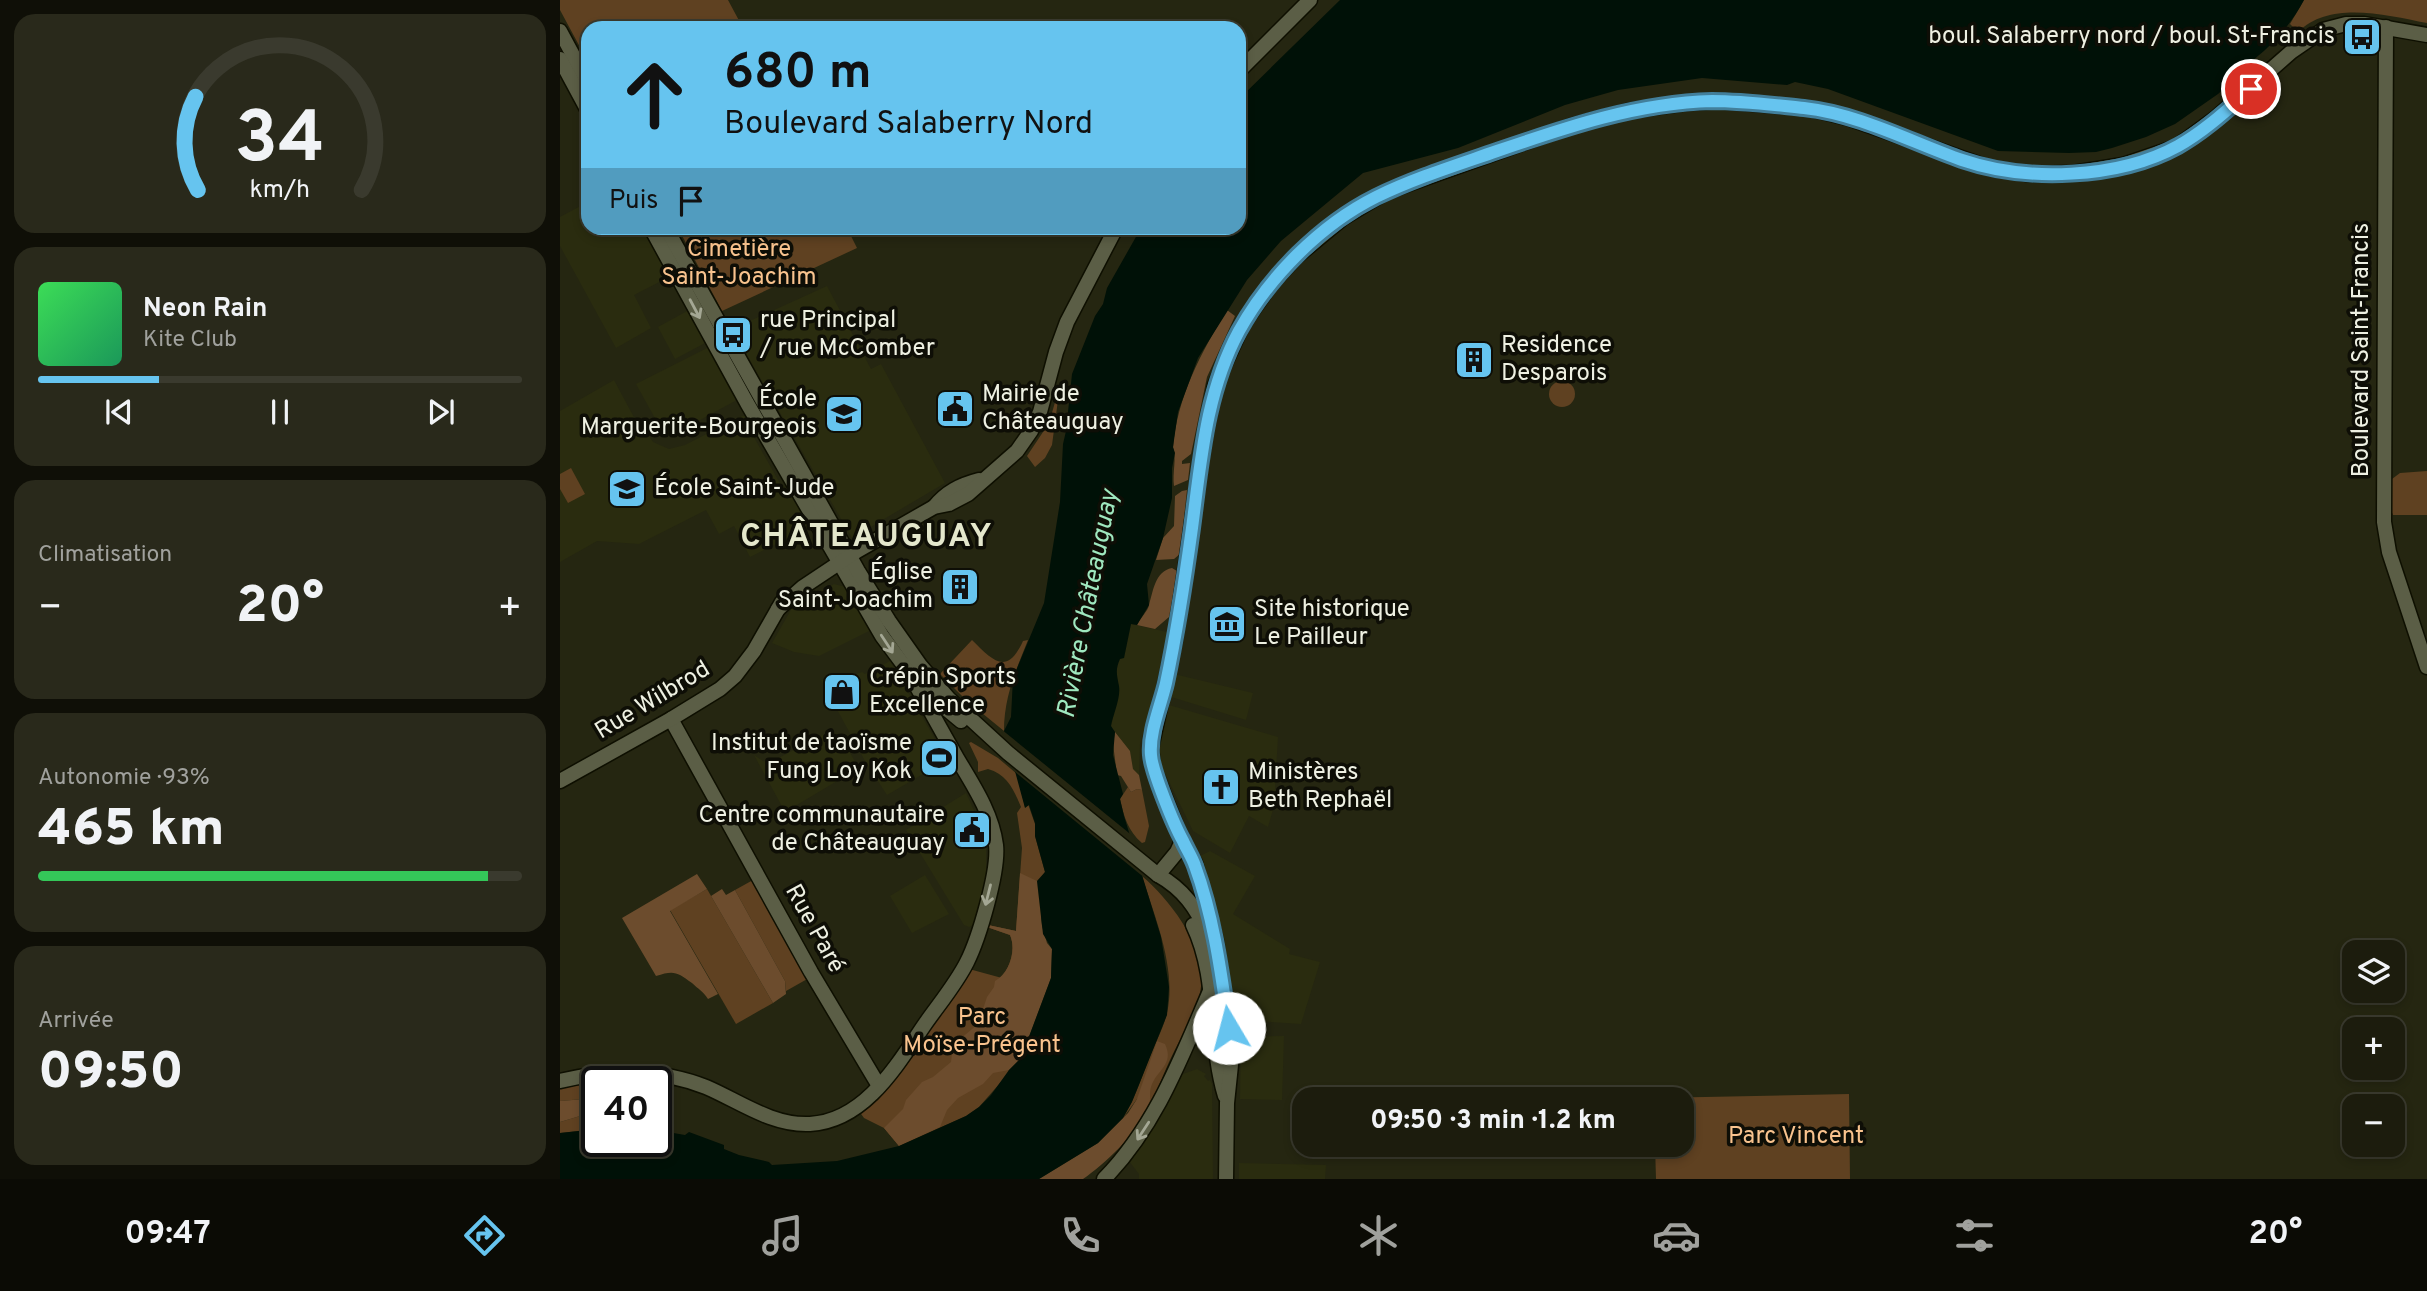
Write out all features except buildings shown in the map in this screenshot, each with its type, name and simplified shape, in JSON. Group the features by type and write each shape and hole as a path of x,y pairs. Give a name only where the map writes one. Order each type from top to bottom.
{"street":[{"path":"1246,64 1310,0"},
{"path":"1222,1029 1216,941 1193,859 1182,841 1153,767 1151,748 1177,627 1209,413 1218,377 1243,324 1271,284 1306,248 1343,218 1386,192 1571,126 1628,111 1694,102 1728,102 1823,111 1965,161 2003,171 2050,174 2087,171 2138,161 2183,143 2317,33 2346,24 2427,34"},
{"name":"Boulevard Saint-Francis","path":"2386,27 2384,522 2391,562 2427,667"},
{"path":"560,31 565,64 581,97"},
{"path":"565,64 581,77"},
{"path":"655,235 757,422 842,559 949,699 1008,753"},
{"path":"560,1081 614,1073 673,1077 706,1087 775,1119 797,1125 838,1118 858,1106 879,1086 903,1057 963,970 976,937 996,861 993,830 978,794 913,680 882,636 670,235"},
{"name":"Rue Wilbrod","path":"560,781 712,694 735,676 754,651 778,609 803,587 842,559 934,507 944,495 985,478 1002,466 1017,451 1036,422 1067,322 1112,235"},
{"path":"913,680 944,708 1008,753 1158,875 1175,884 1193,905 1218,959"},
{"name":"Rue Paré","path":"671,719 811,972 879,1086"},
{"path":"1158,875 1174,856 1182,841"},
{"path":"1158,875 1196,930 1231,1065 1227,1103 1226,1179"},
{"path":"1104,1179 1144,1130 1173,1077 1210,989"},
{"path":"1190,1039 1222,1029"}],"shaded area":[{"path":"581,206 581,235 648,235 671,276 634,295 651,328 616,348 560,246 560,217"},
{"name":"École Marguerite-Bourgeois","path":"827,286 871,369 881,364 945,483 852,538 732,329"},
{"path":"689,310 707,342 675,359 658,327"},
{"path":"709,347 735,394 735,401 678,432 667,434 661,429 636,384"},
{"name":"École Saint-Jude","path":"614,380 637,423 640,423 653,442 669,449 685,445 746,416 751,432 781,485 791,491 811,526 750,557 734,526 719,534 706,510 639,544 597,541 560,562 560,411"},
{"path":"834,584 846,587 871,630 819,656 794,652 772,643 792,608"},
{"path":"1131,624 1167,632 1154,696 1140,744 1139,775 1133,769 1130,751 1111,727 1119,687 1116,671 1120,658 1124,658"},
{"path":"890,661 947,760 887,795 865,761 821,680 845,678 862,672 865,674"},
{"path":"1174,674 1253,693 1246,720 1168,696"},
{"path":"1169,705 1278,737 1274,806 1268,827 1249,816 1230,853 1193,831 1161,765 1159,748"},
{"path":"828,732 840,736 859,768 785,812 754,755 763,761 771,762"},
{"path":"966,793 981,826 988,871 974,924 969,927 964,925 906,830"},
{"path":"1210,851 1255,876 1233,914 1290,949 1289,954 1320,962 1301,1024 1240,1020 1235,1013 1219,923 1200,856"},
{"path":"925,875 949,914 912,933 890,896"},
{"path":"1284,1036 1282,1100 1240,1099 1241,1040 1245,1037"},
{"path":"1197,1069 1206,1074 1204,1076 1212,1084 1213,1179 1139,1179 1139,1174 1129,1161 1148,1135 1183,1074"},
{"path":"1239,1163 1326,1165 1325,1179 1239,1179"}],"green space":[{"path":"560,0 728,0 739,21 581,21 581,49 560,10"},
{"path":"2304,0 2427,0 2427,23 2377,14 2342,13 2311,22 2298,32 2290,24"},
{"name":"Cimetière Saint-Joachim","path":"682,235 850,235 857,248 722,311"},
{"path":"1227,310 1235,316 1207,377 1191,454 1182,461 1182,464 1190,463 1188,480 1174,486 1173,448 1179,411 1200,359"},
{"path":"1562,381 1571,385 1575,394 1571,403 1562,407 1553,403 1549,394 1553,385"},
{"path":"1060,385 1052,445 1045,458 1035,467 1027,456 1049,423"},
{"path":"571,468 585,494 568,503 560,489 560,474"},
{"path":"2427,471 2427,515 2393,515 2390,508 2392,479 2400,473"},
{"path":"1187,490 1180,554 1174,559 1156,560 1163,538 1174,526 1175,496"},
{"path":"1172,568 1177,571 1169,617 1155,629 1137,625 1148,607 1158,578"},
{"path":"972,640 993,659 1005,662 1017,652 1023,641 1028,640 1008,695 1004,731 966,700 940,674"},
{"path":"1115,732 1130,751 1133,769 1139,775 1142,790 1131,792 1121,776 1117,775 1113,744"},
{"name":"Parc Moïse-Prégent","path":"969,743 998,758 1017,774 1025,807 1028,804 1035,824 1035,836 1045,872 1041,878 1042,913 1008,1074 979,1107 966,1116 899,1146 884,1128 864,1118 859,1111 969,969 1002,978 1011,957 1012,941 1010,935 987,927 988,925 1016,931 1022,848 1017,813 1021,807 1005,779 988,769 978,772 978,762"},
{"path":"1128,787 1131,792 1142,790 1149,826 1145,842 1142,843 1130,829 1120,799"},
{"path":"1020,873 1037,881 1042,926 1047,943 1052,949 1051,978 1021,1058 1009,1070 993,1073 983,1084 958,1098 947,1110 940,1127 899,1146 884,1128 903,1109 906,1100 922,1082 933,1077 951,1062 953,1045 978,1024 995,981 1008,967 1013,948 1010,935 987,927 988,925 1016,931"},
{"path":"697,874 707,889 670,911 718,994 708,999 679,974 656,976 622,918"},
{"path":"1142,876 1176,913 1194,944 1199,960 1200,993 1149,1107 1150,1097 1137,1099 1123,1118 1134,1098 1163,1026 1169,996 1167,961"},
{"path":"753,880 809,978 786,991 785,981 735,890"},
{"path":"707,889 773,1003 736,1024 670,910"},
{"path":"722,889 726,895 735,890 785,981 786,994 773,1003 711,896"},
{"path":"1157,1041 1165,1044 1168,1057 1153,1081 1149,1108 1129,1137 1083,1179 1039,1179 1098,1143 1128,1113 1137,1099"},
{"path":"581,1083 581,1099 560,1101 560,1087"},
{"name":"Parc Vincent","path":"1849,1094 1850,1179 1656,1179 1655,1157 1694,1157 1694,1097"},
{"path":"581,1099 581,1116 560,1122 560,1101"},
{"path":"581,1116 581,1131 560,1133 560,1122"}],"water":[{"name":"Rivière Châteauguay","path":"1340,0 2304,0 2276,39 2218,94 2175,124 2146,137 2096,152 1998,151 1828,89 1795,82 1787,85 1702,78 1618,90 1565,105 1458,148 1363,173 1281,241 1247,280 1198,358 1178,412 1173,447 1175,453 1172,498 1163,538 1147,584 1149,605 1137,625 1131,624 1124,658 1120,659 1117,666 1119,696 1111,726 1115,732 1113,755 1123,794 1120,799 1161,937 1169,987 1167,1015 1123,1118 1098,1143 1039,1179 560,1179 560,1133 581,1131 581,1157 672,1157 672,1133 685,1135 689,1132 724,1145 724,1149 739,1155 772,1165 837,1161 899,1146 966,1116 979,1107 1021,1058 1051,978 1052,949 1043,934 1037,881 1045,872 1035,836 1035,823 1029,805 1025,808 1004,731 1011,717 1013,678 1044,603 1060,502 1063,444 1072,374 1095,316 1103,304 1107,288 1137,235 1246,235 1246,92"}],"pier":[{"path":"1001,729 1134,837 1146,879 1014,771"}],"place":[{"name":"boul. Salaberry nord / boul. St-Francis","path":"2362,37"},
{"name":"rue Principal / rue McComber","path":"733,335"},
{"name":"Residence Desparois","path":"1474,360"},
{"name":"Mairie de Châteauguay","path":"955,409"},
{"name":"École Marguerite-Bourgeois","path":"844,414"},
{"name":"École Saint-Jude","path":"627,489"},
{"name":"Église Saint-Joachim","path":"960,587"},
{"name":"Site historique Le Pailleur","path":"1227,624"},
{"name":"Crépin Sports Excellence","path":"842,692"},
{"name":"Institut de taoïsme Fung Loy Kok","path":"939,758"},
{"name":"Ministères Beth Rephaël","path":"1221,787"},
{"name":"Centre communautaire de Châteauguay","path":"972,830"}],"district":[{"name":"CHÂTEAUGUAY","path":"867,538"}],"route":[{"path":"1229,1028 1216,941 1203,892 1193,859 1182,841 1153,767 1151,748 1175,639 1202,453 1215,385 1236,336 1252,311 1271,284 1306,248 1351,212 1401,186 1571,126 1638,109 1719,101 1816,109 1990,168 2015,173 2050,174 2111,168 2168,151 2205,127 2251,89"}]}
